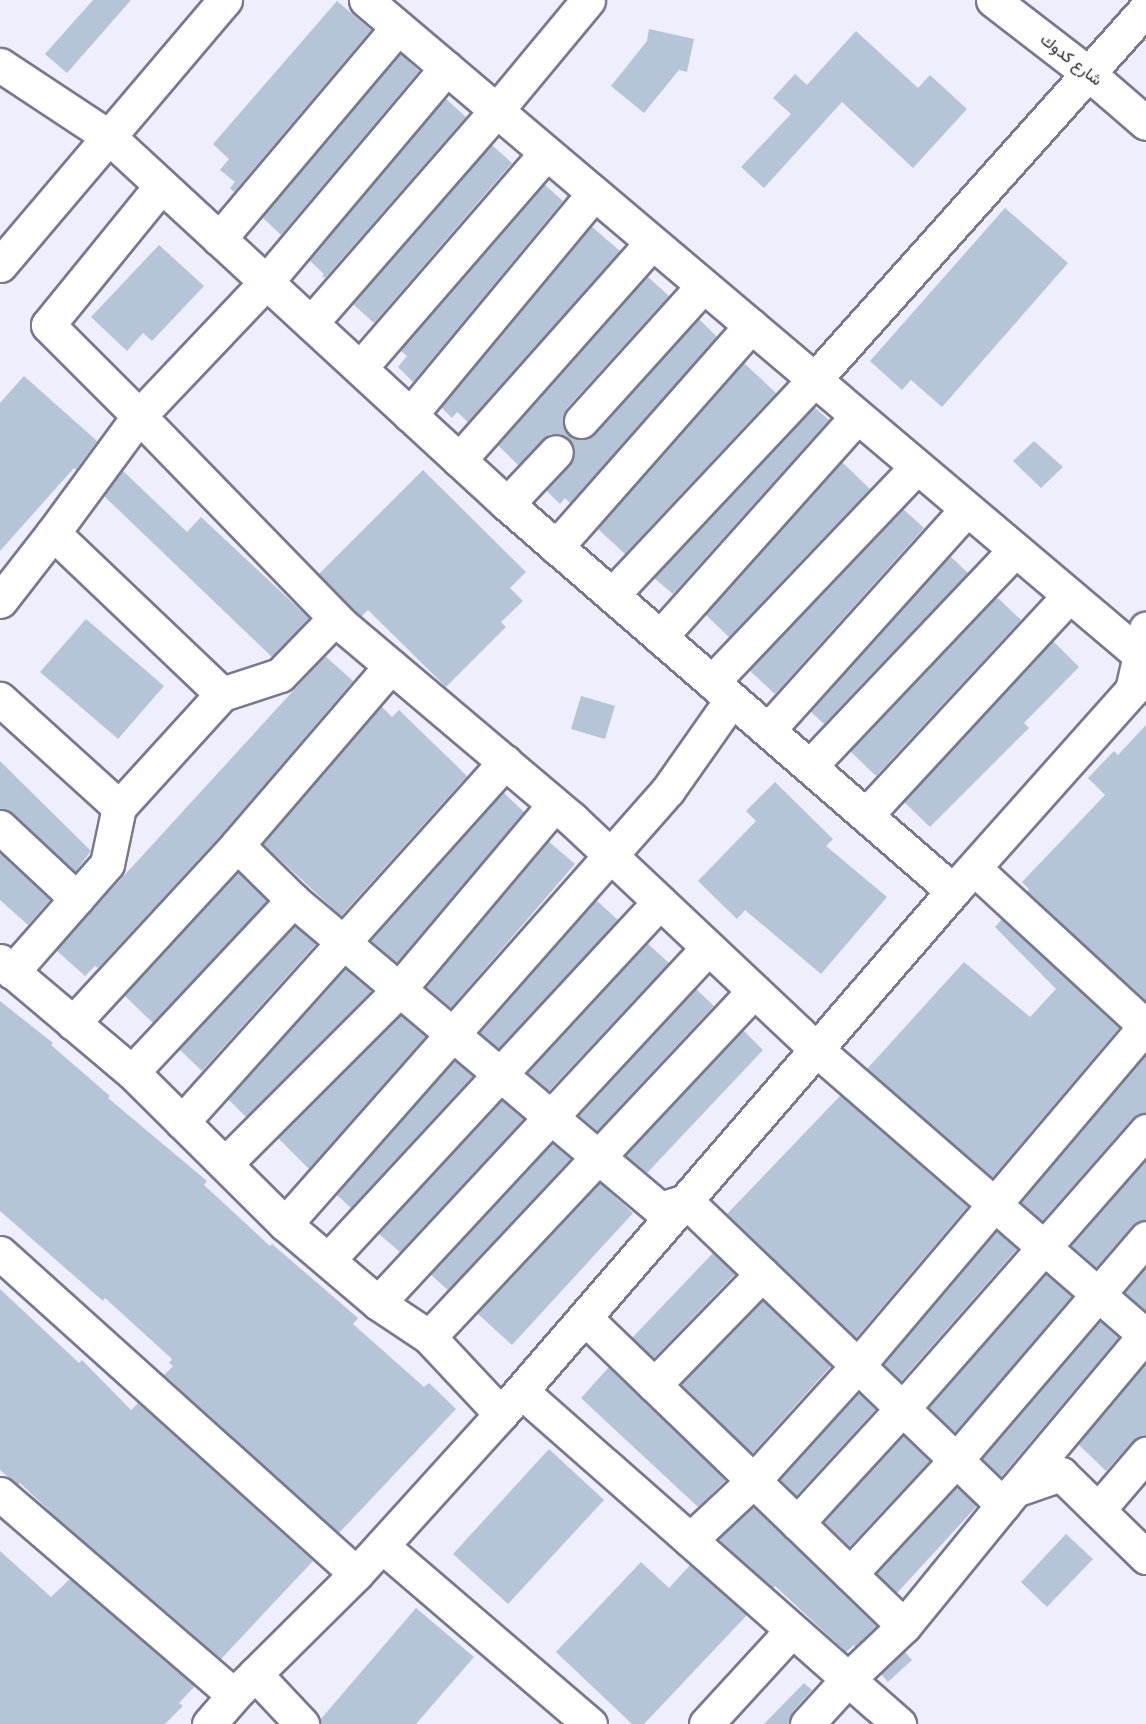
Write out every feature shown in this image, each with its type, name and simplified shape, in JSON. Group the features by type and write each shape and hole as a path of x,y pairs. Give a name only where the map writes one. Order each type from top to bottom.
{"street":[{"path":"0,265 225,0"},
{"path":"209,1724 244,1684 356,1574 585,1318 964,880 1139,695 1143,642 1069,596 366,0"},
{"path":"311,323 496,111 588,0"},
{"name":"شارع كدوك","path":"993,0 1089,74 1146,123"},
{"path":"612,595 815,379 1146,9"},
{"path":"219,239 398,27"},
{"path":"0,65 109,137 507,504 866,815 964,880 1146,1026 858,1365 753,1481 690,1540"},
{"path":"0,601 139,416 266,282 446,68"},
{"path":"360,368 546,153"},
{"path":"161,186 48,325 335,618 554,805 817,1050 1146,1335 904,1626 848,1679 807,1724"},
{"path":"410,415 594,193"},
{"path":"459,460 652,243"},
{"path":"580,421 703,286"},
{"path":"556,547 751,326"},
{"path":"660,637 857,417"},
{"path":"507,504 556,452"},
{"path":"285,1224 668,790 722,690 917,467"},
{"path":"768,730 967,509"},
{"path":"53,533 222,694"},
{"path":"810,766 1015,550"},
{"path":"866,815 1069,596"},
{"path":"335,618 280,675 222,694 119,807 107,864 77,899 6,967 132,1072 285,1224 378,1303 429,1337 690,1540 898,1724"},
{"path":"73,1023 237,845 391,666"},
{"path":"0,699 119,807"},
{"path":"182,1122 505,762"},
{"path":"225,1164 399,989 554,805"},
{"path":"0,827 77,899"},
{"path":"237,845 293,900 660,1209 686,1201"},
{"path":"132,1072 293,900"},
{"path":"328,1260 660,902"},
{"path":"378,1303 708,948"},
{"path":"429,1337 754,991"},
{"path":"797,1523 903,1409 1146,1131"},
{"path":"686,1201 956,1460 1009,1497"},
{"path":"850,1574 956,1460 1096,1293 1146,1238"},
{"path":"0,1253 356,1574"},
{"path":"654,1385 762,1274"},
{"path":"585,1318 904,1626"},
{"path":"1098,1510 1146,1454"},
{"path":"1009,1497 1061,1474 1146,1557"},
{"path":"0,1494 244,1684 302,1724"},
{"path":"382,1545 590,1724"},
{"path":"706,1724 792,1629"}],"building":[{"path":"93,0 131,0 67,73 45,54"},
{"path":"337,1 371,30 234,192 230,188 235,182 220,170 229,159 213,144"},
{"path":"649,29 694,39 687,72 679,70 644,113 611,86 647,41"},
{"path":"856,31 918,88 930,75 967,109 913,168 842,102 764,188 741,167 791,114 773,98 795,74 807,85"},
{"path":"400,53 419,71 281,235 262,217"},
{"path":"445,98 466,117 325,278 322,276 324,274 309,260"},
{"path":"492,145 512,163 374,323 353,304"},
{"path":"544,184 563,201 413,382 398,367 407,356 400,350"},
{"path":"1005,208 1068,263 942,407 911,380 902,390 870,361"},
{"path":"591,226 620,251 468,422 457,412 452,418 441,407"},
{"path":"159,245 204,286 152,341 143,333 127,351 91,317"},
{"path":"647,276 669,296 567,408 563,417 563,426 569,435 577,439 586,439 595,434 699,319 717,337 570,503 565,498 560,504 546,490 574,457 574,447 569,439 560,434 550,434 518,465 498,445"},
{"path":"744,363 776,393 625,554 597,528"},
{"path":"24,376 97,441 76,470 74,468 0,551 0,403"},
{"path":"814,407 829,420 673,594 654,578"},
{"path":"1034,441 1063,467 1041,488 1013,461"},
{"path":"842,462 870,489 729,637 705,614"},
{"path":"122,470 187,532 201,517 309,618 272,657 104,496"},
{"path":"423,470 526,572 510,588 523,601 501,622 506,627 446,687 368,610 361,617 319,574"},
{"path":"903,509 924,528 775,694 749,670"},
{"path":"950,556 968,573 824,724 810,711"},
{"path":"995,598 999,599 1021,620 876,776 850,751"},
{"path":"86,619 164,686 118,739 40,672"},
{"path":"1053,641 1079,667 1024,723 1029,728 930,827 904,802"},
{"path":"325,656 353,681 223,833 98,968 95,966 85,976 56,950"},
{"path":"581,696 615,706 605,739 571,729"},
{"path":"381,706 392,717 399,710 467,776 341,916 263,844"},
{"path":"1146,725 1146,1001 1027,892 1029,889 1022,882 1105,795 1088,778 1114,751 1118,755"},
{"path":"0,761 91,851 75,872 13,813 0,809"},
{"path":"775,782 833,839 826,846 887,897 821,974 745,910 737,919 698,881 756,821 746,811"},
{"path":"503,792 524,812 397,963 370,940"},
{"path":"548,841 575,864 451,1008 425,987"},
{"path":"0,853 50,900 28,925 0,900"},
{"path":"238,872 267,901 153,1023 124,995"},
{"path":"596,900 618,920 499,1049 479,1032"},
{"path":"1002,919 1119,1028 992,1178 867,1069 964,962 1030,1017 1056,989 995,927"},
{"path":"295,926 316,944 202,1071 179,1049"},
{"path":"647,943 669,963 549,1091 527,1073"},
{"path":"345,968 372,991 246,1117 228,1099"},
{"path":"696,989 714,1006 597,1131 578,1115"},
{"path":"0,1001 53,1043 51,1045 110,1096 108,1098 207,1181 204,1185 270,1246 272,1244 358,1318 353,1324 424,1387 429,1383 456,1409 339,1533 164,1375 173,1366 169,1363 172,1359 105,1298 103,1301 0,1211"},
{"path":"400,1015 426,1036 309,1169 278,1138"},
{"path":"743,1030 763,1050 647,1173 625,1155"},
{"path":"1146,1054 1146,1113 1132,1119 1042,1221 1021,1202"},
{"path":"454,1060 473,1076 351,1208 336,1194"},
{"path":"841,1095 968,1206 856,1338 727,1214"},
{"path":"502,1100 524,1119 400,1252 378,1233"},
{"path":"552,1143 571,1159 448,1290 430,1274"},
{"path":"1146,1159 1146,1220 1132,1226 1096,1268 1070,1245"},
{"path":"600,1183 633,1213 512,1345 477,1313"},
{"path":"996,1231 1017,1249 901,1381 883,1364"},
{"path":"713,1253 735,1274 654,1358 632,1338"},
{"path":"1146,1267 1146,1311 1124,1292"},
{"path":"1046,1274 1072,1296 955,1433 928,1407"},
{"path":"0,1289 79,1363 82,1360 131,1410 138,1403 313,1561 221,1659 59,1520 20,1483 18,1485 0,1470"},
{"path":"763,1300 831,1366 752,1454 681,1384"},
{"path":"1100,1321 1119,1337 1001,1477 982,1459"},
{"path":"1146,1363 1146,1436 1132,1442 1106,1471 1078,1444"},
{"path":"609,1367 726,1480 698,1507 581,1398"},
{"path":"858,1392 876,1409 796,1496 779,1480"},
{"path":"903,1435 930,1461 849,1547 823,1522"},
{"path":"549,1449 604,1500 508,1604 453,1554"},
{"path":"957,1487 977,1506 897,1593 876,1573"},
{"path":"753,1506 877,1626 855,1647 854,1645 846,1652 775,1586 773,1588 718,1540"},
{"path":"1066,1534 1093,1559 1047,1607 1021,1582"},
{"path":"0,1551 51,1597 70,1579 195,1686 179,1703 183,1706 165,1724 0,1724"},
{"path":"641,1562 669,1588 690,1565 747,1615 644,1724 632,1724 556,1652"},
{"path":"416,1608 474,1657 416,1724 320,1724 320,1720"},
{"path":"904,1651 912,1660 888,1682 881,1674"},
{"path":"804,1683 812,1690 793,1711 789,1724 764,1724"}]}
